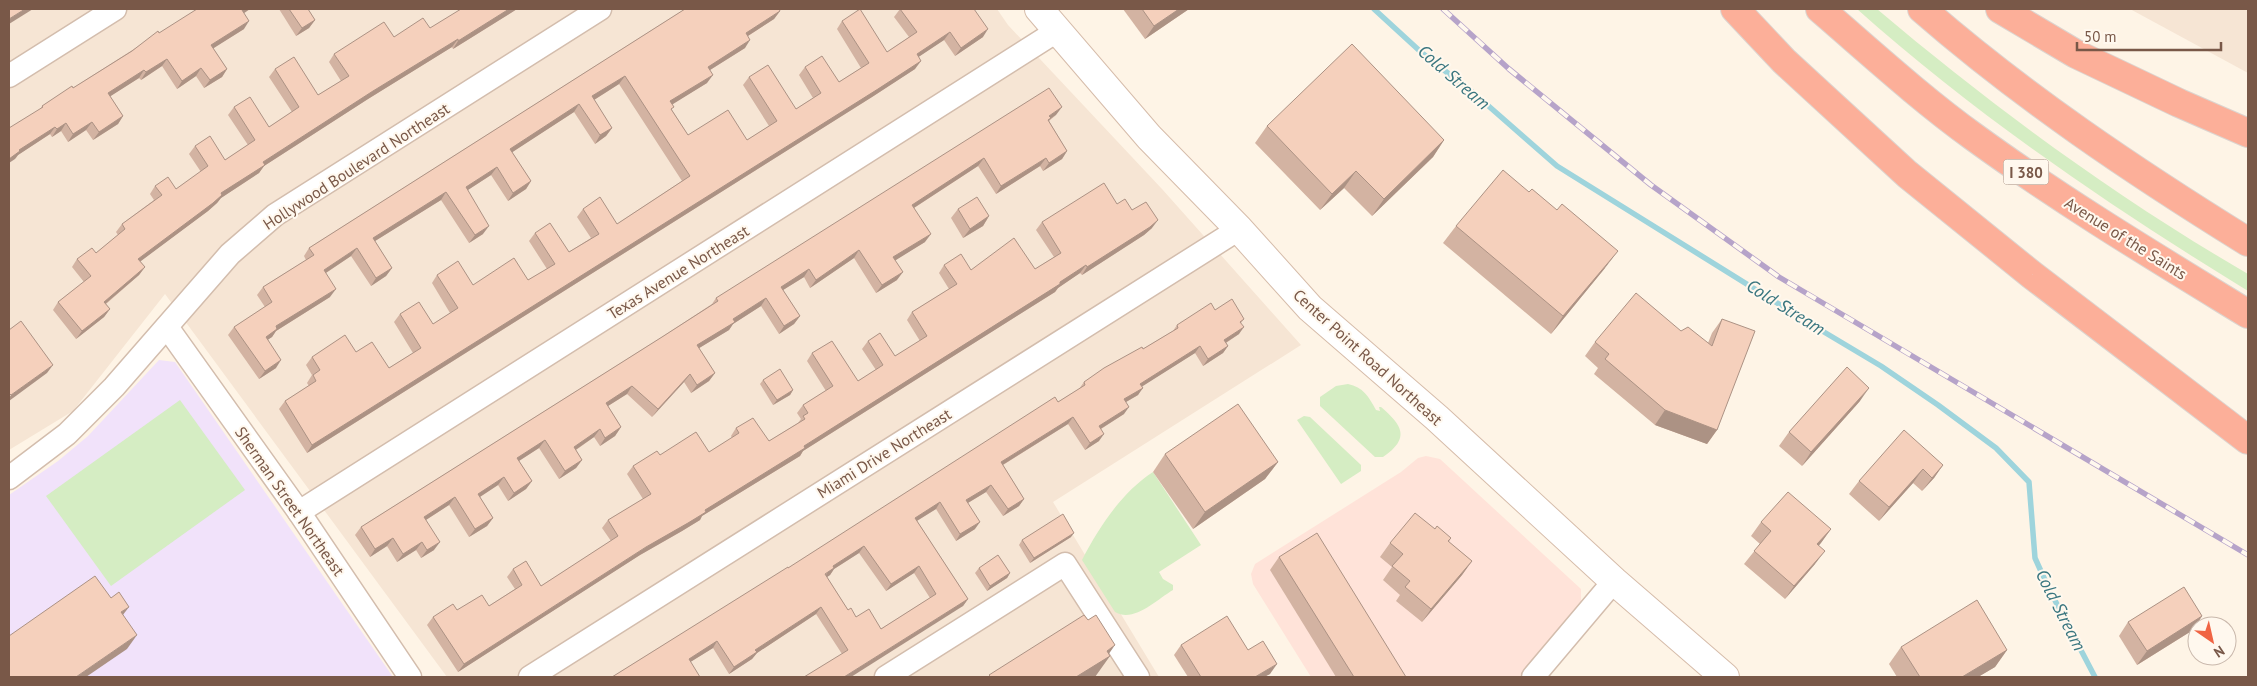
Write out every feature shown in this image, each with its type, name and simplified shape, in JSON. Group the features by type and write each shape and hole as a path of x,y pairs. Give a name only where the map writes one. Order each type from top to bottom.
{"highway":[{"path":"1735,9 1784,61 1906,174 2032,275 2248,440"},
{"name":"Avenue of the Saints","path":"1820,9 1921,96 1974,137 2108,228 2248,314"},
{"path":"1922,9 2036,100 2147,180 2248,242"},
{"path":"2000,9 2076,54 2179,103 2248,132"}],"main road":[{"name":"Center Point Road Northeast","path":"1040,9 1149,137 1239,229 1310,308 1437,418 1614,582 1725,677"}],"street":[{"path":"9,76 115,9"},
{"name":"Hollywood Boulevard Northeast","path":"9,478 67,434 114,387 230,254 275,215 600,9"},
{"name":"Texas Avenue Northeast","path":"299,512 1057,31"},
{"name":"Miami Drive Northeast","path":"530,677 1239,229"},
{"name":"Sherman Street Northeast","path":"167,327 299,512 410,677"},
{"path":"886,677 1065,564 1138,677"},
{"path":"1533,677 1614,582"}],"shaded area":[{"path":"9,9 997,9 1008,25 1162,189 1301,345 1053,502 1159,677 447,677 165,294 73,411 9,450"},
{"path":"2130,9 2248,9 2248,73"},
{"path":"159,360 175,362 393,677 9,677 9,495 58,461 88,436"},
{"path":"1426,456 1440,459 1581,589 1581,604 1519,677 1311,677 1253,584 1251,574 1255,564 1401,472 1418,458"}],"green space":[{"path":"1857,9 1877,9 1921,46 2057,150 2151,214 2248,274 2248,291 2146,227 2046,159 1949,86"},
{"path":"1348,384 1362,390 1376,410 1380,411 1379,407 1381,407 1398,426 1400,438 1392,450 1383,457 1375,457 1320,406 1320,397 1336,386"},
{"path":"180,400 245,490 111,586 46,496"},
{"path":"1304,416 1310,417 1361,465 1361,471 1341,484 1297,420"},
{"path":"1153,472 1201,545 1159,572 1163,579 1173,585 1173,590 1137,613 1122,615 1115,612 1082,560 1112,511 1131,490"}],"building":[{"path":"9,9 25,9 9,19"},
{"path":"197,9 244,9 242,10 249,21 211,45 227,69 210,80 201,68 182,81 167,59 146,72 144,70 108,93 123,116 99,132 92,122 73,134 66,123 57,129 55,127 19,150 9,159 9,128 72,86 73,88 132,51 158,31 159,33"},
{"path":"289,9 308,9 315,20 302,28"},
{"path":"461,9 509,9 373,91 263,162 265,165 221,193 222,195 213,203 138,259 145,267 104,302 110,309 82,331 58,302 91,276 77,259 92,248 96,253 125,229 122,224 162,195 155,186 168,177 176,189 208,166 195,146 210,136 225,160 255,140 234,107 250,97 269,127 299,107 275,69 294,57 318,95 349,76 334,54 384,22 394,37 423,18 430,28"},
{"path":"685,9 779,9 780,11 746,33 750,40 708,67 713,75 670,101 674,107 671,109 688,135 728,110 747,140 777,121 749,77 768,65 796,109 821,93 805,67 822,56 839,82 869,63 842,21 860,9 887,52 917,32 900,9 974,9 988,29 961,48 950,32 917,54 921,61 878,89 312,445 285,401 316,381 313,375 320,370 312,357 345,335 356,352 372,342 389,368 421,348 400,314 419,302 433,324 458,308 437,275 458,261 473,285 514,258 528,280 555,264 535,233 550,223 569,252 599,234 583,209 600,197 617,224 690,176 625,76 592,96 612,128 600,135 579,104 510,149 531,181 513,193 497,167 466,187 489,226 475,235 446,192 373,238 392,268 376,278 357,248 324,270 336,289 276,326 277,329 266,337 281,360 265,371 234,327 272,302 263,287 314,255 309,248"},
{"path":"1142,9 1179,9 1154,26"},
{"path":"1352,44 1444,140 1384,199 1356,171 1332,194 1267,126"},
{"path":"1049,88 1062,107 1049,116 1051,118 1048,120 1067,151 1049,163 1046,158 1001,186 984,158 912,205 931,234 893,257 903,272 882,285 859,250 816,280 809,269 781,287 800,316 784,326 766,298 733,319 735,322 697,345 715,373 697,385 690,374 658,409 632,386 606,403 621,427 605,438 600,429 574,447 582,460 565,471 545,440 517,458 532,481 514,493 504,477 478,494 493,518 475,529 455,497 424,517 440,542 427,550 422,542 403,554 393,538 375,549 361,527 718,301 716,298"},
{"path":"1503,170 1529,192 1532,189 1557,210 1562,204 1618,251 1563,316 1456,226"},
{"path":"1104,183 1117,204 1125,199 1132,210 1146,202 1158,220 1150,227 1087,267 1086,265 1060,282 1060,284 804,446 805,448 705,510 706,512 646,547 464,664 433,617 453,604 457,610 482,595 489,606 522,585 513,569 526,561 541,586 618,536 608,520 651,494 633,466 657,451 660,455 696,432 709,452 739,433 736,428 753,418 769,441 805,419 803,416 808,413 803,405 833,386 812,353 832,341 858,381 883,365 868,341 880,333 895,356 927,336 912,312 957,284 944,265 961,254 971,270 1014,238 1035,269 1061,253 1042,222"},
{"path":"977,197 989,216 970,229 958,209"},
{"path":"1636,293 1681,331 1688,327 1712,346 1722,319 1755,331 1717,430 1665,410 1605,359 1609,354 1595,342"},
{"path":"1232,299 1244,319 1240,322 1244,327 1224,340 1228,346 1208,359 1200,346 1140,384 1143,388 1124,399 1129,407 1099,426 1104,434 1090,443 1073,417 1001,462 1024,499 1008,509 991,485 966,500 980,522 960,534 940,502 915,518 968,599 844,677 804,677 848,650 821,607 755,650 757,652 734,667 717,641 689,659 700,677 612,677 788,568 1055,397 1058,402 1085,385 1084,382 1104,368 1142,347 1143,349 1178,328 1177,325 1211,303 1215,310","holes":["864,546 891,584 919,566 936,594 881,629 869,609 856,617 851,608 848,610 825,574 834,568 833,566"]},
{"path":"21,321 53,365 11,395 9,393 9,330"},
{"path":"1847,367 1869,388 1811,452 1789,432"},
{"path":"780,369 793,390 777,400 763,380"},
{"path":"1238,404 1278,462 1205,512 1165,454"},
{"path":"1904,430 1943,465 1932,478 1923,469 1889,507 1859,481"},
{"path":"1788,492 1831,529 1817,544 1825,551 1794,586 1754,551 1771,531 1761,522"},
{"path":"1415,513 1435,529 1437,526 1451,538 1448,541 1472,561 1431,609 1405,587 1410,581 1392,566 1403,554 1390,543"},
{"path":"1063,514 1074,533 1034,558 1022,540"},
{"path":"1317,533 1406,677 1354,677 1279,557"},
{"path":"998,555 1010,573 990,586 979,568"},
{"path":"95,576 111,598 119,592 129,607 121,612 137,635 76,677 9,677 9,636"},
{"path":"2184,587 2202,616 2187,616 2187,626 2147,651 2128,622"},
{"path":"1977,600 2007,650 1962,677 1920,677 1901,647"},
{"path":"1084,615 1088,620 1096,615 1115,645 1107,651 1110,656 1076,677 991,677 989,675"},
{"path":"1227,616 1248,650 1263,641 1277,664 1255,677 1201,677 1181,645"}],"waterway":[{"name":"Cold Stream","path":"1374,9 1422,53 1476,95 1557,166 1881,366 1996,448 2029,482 2035,558 2095,677"}],"railway":[{"path":"1443,9 1509,69 1651,185 1779,277 2248,555"}]}
